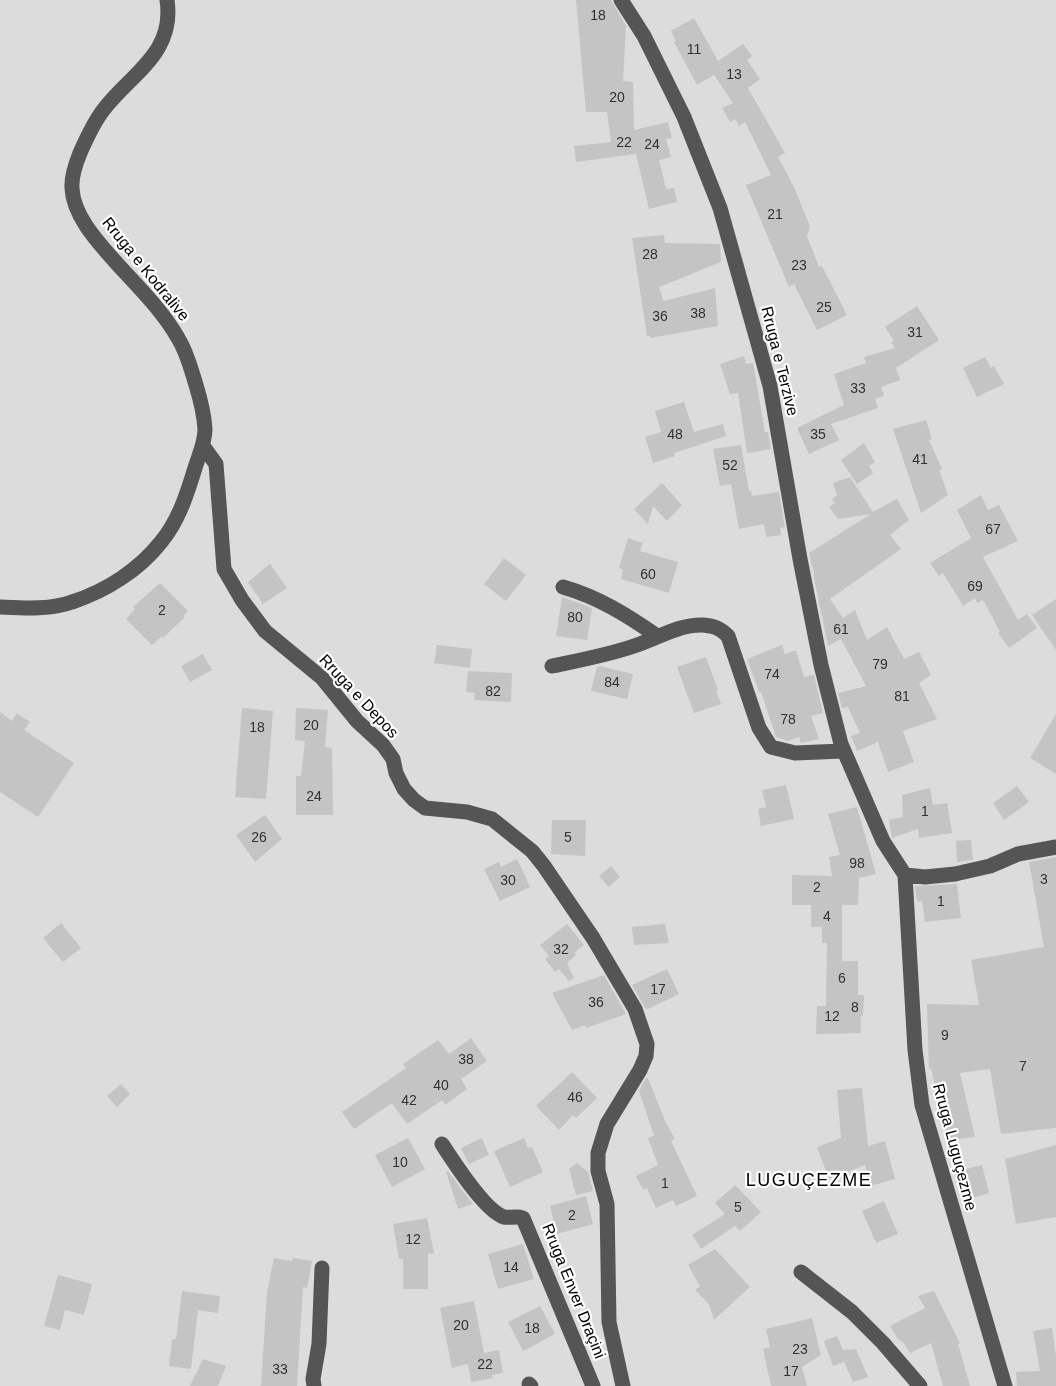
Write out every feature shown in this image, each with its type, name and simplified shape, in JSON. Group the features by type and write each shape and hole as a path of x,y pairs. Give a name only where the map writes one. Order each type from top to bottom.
{"street":[{"name":"Rruga e Kodralive","path":"0,607 27,608 71,603 109,586 131,571 155,550 168,533 188,493 203,446 205,430 198,393 179,338 99,243 77,207 72,187 77,162 92,127 105,108 145,67 161,45 166,34 167,0"},
{"name":"Rruga e Terzive","path":"621,0 644,36 684,117 708,174 731,244 770,386 800,559 820,658 843,751 883,842 905,875"},
{"name":"Rruga e Depos","path":"203,446 216,464 224,568 242,600 265,631 322,678 357,721 383,745 393,759 396,773 404,789 414,800 425,808 467,812 492,819 532,851 593,938 635,1009 647,1044 646,1056 626,1093"},
{"path":"563,587 594,598 657,636"},
{"path":"552,666 609,654 657,636 701,625 720,628 728,636 759,728 771,747 795,753 843,751"},
{"path":"905,875 925,877 955,874 990,866 1018,854 1056,847"},
{"name":"Rruga Luguçezme","path":"905,875 915,1050 922,1105 1005,1386"},
{"name":"Rruga Enver Draçini","path":"623,1386 609,1322 606,1204 598,1171 598,1153 606,1124 626,1093"},
{"name":"Rruga Enver Draçini","path":"442,1144 453,1162 485,1202 503,1216 523,1218 592,1386"},
{"path":"314,1386 313,1379 319,1344 322,1269"},
{"path":"801,1272 852,1312 883,1343 920,1386"}],"shaded area":[{"path":"0,0 1056,0 1056,1386 0,1386"}],"building":[{"path":"576,0 611,0 626,26 623,81 633,82 634,130 668,122 672,138 666,139 671,157 659,160 666,189 674,188 677,202 649,209 636,154 576,162 574,146 611,142 607,112 586,112"},
{"path":"694,18 718,61 743,44 752,56 747,60 760,79 748,88 785,153 778,157 793,185 810,226 807,237 819,267 822,266 847,315 817,330 794,284 789,287 746,185 771,175 745,122 739,126 735,119 730,122 722,108 733,103 714,75 697,85 674,42 676,41 671,31"},
{"path":"664,235 665,243 720,244 721,262 659,287 663,301 715,288 718,326 650,338 647,336 632,238"},
{"path":"917,306 939,340 896,368 900,380 881,387 884,396 875,399 878,408 831,424 839,440 809,454 797,428 844,405 834,374 866,363 864,357 895,348 891,342 894,341 885,327"},
{"path":"744,356 746,364 753,363 765,432 768,432 771,449 747,453 738,393 730,394 720,364"},
{"path":"985,357 991,368 994,366 1004,384 977,397 963,368"},
{"path":"684,402 694,432 723,424 726,436 674,453 675,456 653,463 645,437 661,432 655,411"},
{"path":"926,420 932,439 929,440 942,469 939,470 948,495 921,513 893,429"},
{"path":"864,443 875,462 869,466 873,473 857,484 841,460"},
{"path":"741,445 749,491 752,496 779,492 785,527 780,528 781,535 766,537 764,524 739,529 731,484 720,486 713,449"},
{"path":"850,477 873,512 897,499 909,520 890,535 901,549 830,599 843,618 855,610 867,640 887,627 904,659 919,652 931,675 919,683 937,719 903,731 914,762 888,772 878,742 857,751 851,736 860,733 848,707 842,708 838,693 866,686 841,639 828,646 809,553 871,514 838,519 829,507 835,503 832,499 837,495 833,483"},
{"path":"662,483 682,505 667,521 653,506 648,524 634,509"},
{"path":"981,495 988,510 999,505 1018,541 983,557 1018,620 1027,614 1037,628 1009,648 998,633 1000,632 983,600 977,603 975,598 963,606 943,573 939,576 930,563 971,538 957,510"},
{"path":"628,538 643,543 640,551 678,562 669,593 621,579 623,570 619,568"},
{"path":"504,558 526,575 506,601 484,584"},
{"path":"270,564 287,588 263,604 248,582"},
{"path":"160,583 188,611 183,616 185,617 163,638 162,636 152,645 126,619 135,609 133,607"},
{"path":"562,597 592,608 587,640 556,636"},
{"path":"1056,599 1056,650 1032,615"},
{"path":"437,645 472,649 470,668 434,663"},
{"path":"782,645 785,654 796,650 804,677 814,675 823,713 811,716 819,739 801,743 799,737 788,741 776,737 747,659"},
{"path":"203,654 212,670 190,682 181,666"},
{"path":"706,657 721,704 694,713 677,667"},
{"path":"597,667 633,674 627,699 591,691"},
{"path":"468,671 512,673 511,702 474,700 475,693 466,692"},
{"path":"242,708 273,711 266,799 235,797"},
{"path":"296,708 328,710 325,747 332,748 333,815 296,815 296,776 301,776 305,741 295,740"},
{"path":"0,712 12,721 17,713 30,722 24,730 74,763 38,817 0,792"},
{"path":"1056,714 1056,774 1030,758"},
{"path":"786,785 794,819 761,826 758,809 766,807 762,790"},
{"path":"1017,786 1029,802 1004,820 993,803"},
{"path":"930,788 933,805 947,803 952,833 919,838 918,829 892,838 889,820 903,817 902,795"},
{"path":"857,807 876,874 859,878 858,905 842,905 842,961 858,961 858,995 864,995 861,1033 816,1034 817,1006 826,1006 827,943 822,943 822,927 811,927 811,905 792,905 792,875 832,876 829,857 840,855 828,814"},
{"path":"265,815 282,839 255,862 236,835"},
{"path":"552,820 586,820 585,856 551,854"},
{"path":"971,840 973,860 957,862 956,841"},
{"path":"1056,857 1056,1128 1001,1134 990,1069 960,1073 975,1137 948,1140 931,1069 929,1070 927,1004 979,1005 971,960 1044,947 1029,862"},
{"path":"517,859 530,887 500,901 484,869 499,862 501,867"},
{"path":"611,866 620,877 609,887 599,876"},
{"path":"957,884 961,918 925,922 922,901 917,902 915,886"},
{"path":"61,923 81,948 63,962 43,938"},
{"path":"567,924 584,945 567,963 574,978 569,981 559,969 555,972 545,959 549,956 540,945"},
{"path":"665,924 669,943 634,945 632,927"},
{"path":"667,969 679,994 648,1009 645,1008 632,985"},
{"path":"604,975 626,1014 586,1028 585,1025 572,1030 552,993"},
{"path":"471,1038 487,1061 461,1079 467,1089 445,1105 442,1100 407,1124 392,1103 354,1129 342,1112 406,1068 403,1064 438,1040 449,1054"},
{"path":"572,1072 597,1098 576,1118 573,1115 559,1130 536,1106"},
{"path":"648,1078 665,1121 675,1139 671,1141 697,1196 676,1206 673,1200 656,1208 647,1188 643,1190 636,1176 658,1165 648,1138 654,1136 639,1091"},
{"path":"121,1084 130,1094 117,1107 107,1096"},
{"path":"862,1088 868,1146 885,1141 895,1179 871,1186 865,1165 829,1179 817,1147 841,1138 837,1090"},
{"path":"408,1138 425,1169 392,1187 375,1155"},
{"path":"482,1138 489,1155 469,1164 461,1148"},
{"path":"524,1138 528,1148 532,1147 543,1172 510,1187 494,1151"},
{"path":"1056,1145 1056,1217 1016,1224 1005,1159"},
{"path":"577,1163 588,1172 593,1191 576,1195 569,1169"},
{"path":"982,1165 989,1193 962,1201 954,1172"},
{"path":"448,1171 473,1204 458,1209 446,1172"},
{"path":"735,1185 761,1212 740,1231 735,1226 701,1249 692,1235 725,1214 715,1203"},
{"path":"586,1196 593,1224 557,1234 550,1206"},
{"path":"884,1201 898,1234 876,1243 862,1211"},
{"path":"427,1218 434,1253 428,1254 428,1289 403,1289 403,1259 399,1259 393,1224"},
{"path":"523,1244 534,1279 498,1289 488,1254"},
{"path":"715,1249 750,1287 714,1320 709,1304 695,1290 700,1286 688,1265"},
{"path":"274,1258 312,1261 307,1288 303,1287 297,1386 261,1386 267,1292"},
{"path":"58,1275 92,1284 84,1315 65,1310 60,1330 44,1326"},
{"path":"182,1291 220,1296 218,1313 198,1310 191,1369 169,1366 172,1339 176,1339"},
{"path":"934,1291 960,1343 958,1344 970,1386 943,1386 931,1343 910,1353 890,1326 925,1308 918,1296"},
{"path":"474,1301 484,1353 499,1350 503,1373 492,1375 493,1378 471,1382 468,1364 452,1368 440,1308"},
{"path":"540,1306 555,1334 523,1351 508,1322"},
{"path":"812,1318 821,1355 802,1367 807,1386 771,1386 763,1349 770,1347 766,1329"},
{"path":"1052,1328 1056,1356 1056,1386 1017,1386 1016,1372 1040,1371 1033,1331"},
{"path":"837,1336 843,1350 856,1349 868,1377 853,1382 844,1362 833,1366 824,1341"},
{"path":"203,1359 226,1366 218,1386 190,1386"}],"district":[{"name":"LUGUÇEZME","path":"809,1180"}]}
